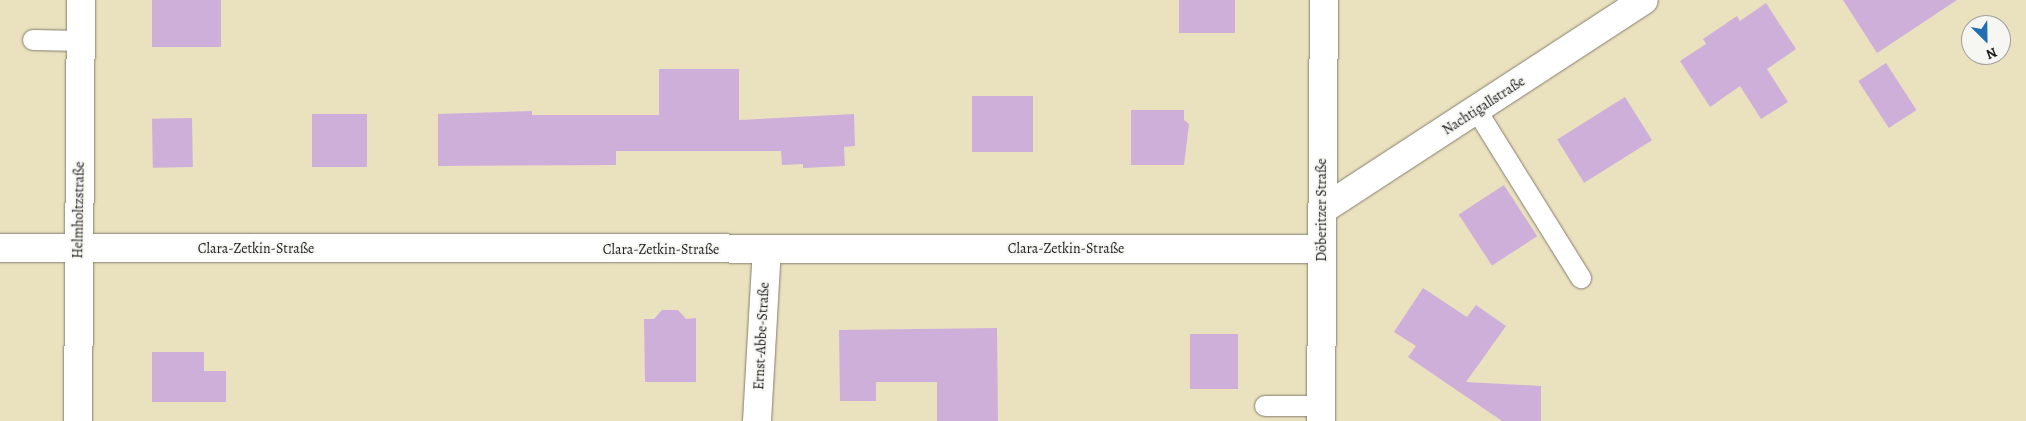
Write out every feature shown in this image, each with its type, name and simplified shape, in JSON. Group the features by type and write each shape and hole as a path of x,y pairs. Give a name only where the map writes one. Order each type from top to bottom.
{"street":[{"name":"Helmholtzstraße","path":"78,421 81,0"},
{"name":"Döberitzer Straße","path":"1321,413 1324,0"},
{"name":"Nachtigallstraße","path":"1322,210 1477,111 1644,0"},
{"name":"Clara-Zetkin-Straße","path":"0,248 767,250 1322,248"},
{"name":"Ernst-Abbe-Straße","path":"758,421 767,250"}],"lane":[{"path":"33,40 81,41"},
{"path":"1477,111 1581,278"},
{"path":"1265,406 1321,413"}],"building":[{"path":"152,0 221,0 221,47 152,47"},
{"path":"1179,0 1235,0 1235,33 1179,33"},
{"path":"1843,0 1957,0 1877,53"},
{"path":"1766,3 1796,49 1767,69 1788,102 1761,119 1740,86 1710,107 1680,61 1706,44 1703,39 1737,16 1740,21"},
{"path":"1886,63 1916,110 1889,128 1858,81"},
{"path":"659,69 739,69 739,120 854,114 855,146 844,147 845,166 803,168 803,164 782,165 781,151 616,151 616,165 438,166 438,114 532,111 532,115 659,115"},
{"path":"972,96 1033,96 1033,152 972,152"},
{"path":"1625,97 1652,140 1584,183 1557,139"},
{"path":"1131,110 1184,110 1184,120 1189,124 1184,165 1131,165"},
{"path":"312,114 367,114 367,167 312,167"},
{"path":"192,118 193,167 153,168 152,119"},
{"path":"1504,185 1537,236 1492,266 1459,214"},
{"path":"1423,288 1467,317 1476,305 1506,326 1466,382 1541,386 1541,421 1502,421 1408,357 1416,346 1394,332"},
{"path":"662,310 678,310 686,319 696,318 696,382 645,382 644,319 654,319"},
{"path":"997,328 998,421 937,421 937,382 876,382 876,401 840,401 839,330"},
{"path":"1190,334 1238,334 1238,389 1190,389"},
{"path":"152,352 204,352 204,371 226,371 226,402 152,402"}]}
